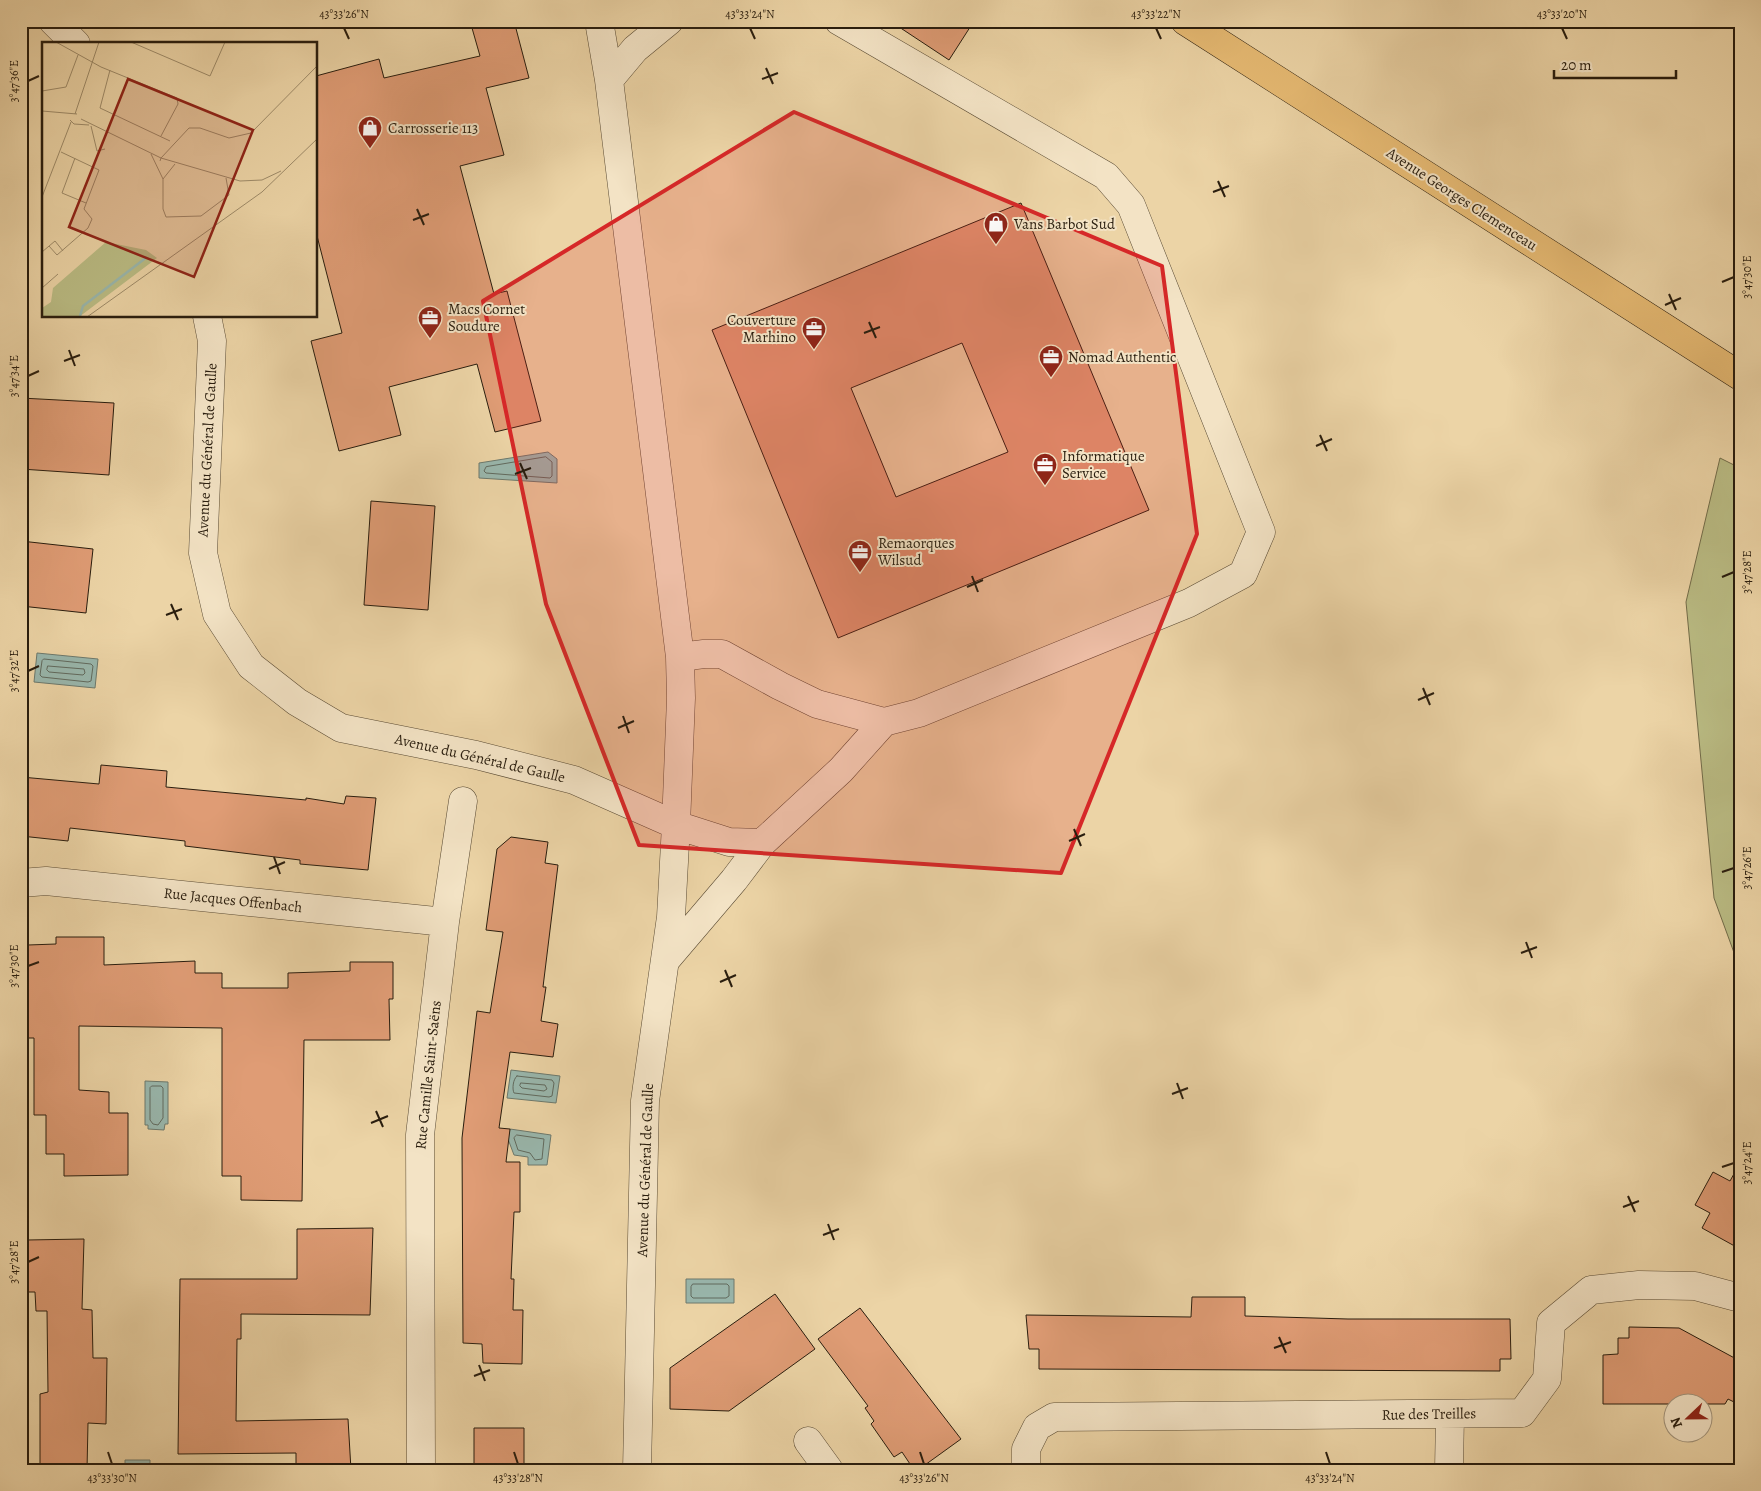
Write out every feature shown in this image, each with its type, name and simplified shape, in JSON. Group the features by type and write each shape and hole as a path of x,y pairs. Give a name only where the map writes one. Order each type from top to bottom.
{"main road":[{"name":"Avenue Georges Clemenceau","path":"1185,21 1740,376"}],"street":[{"path":"54,21 74,42"},
{"path":"599,21 609,80 680,657 681,698 676,825 729,842 762,843"},
{"path":"609,80 635,50 669,21"},
{"path":"680,657 722,654 817,704 884,722 919,713 1189,603 1243,574 1261,532 1131,205 1106,176 839,21"},
{"name":"Avenue du Général de Gaulle","path":"207,318 212,340 203,553 218,614 251,666 297,702 341,728 476,755 574,780 676,825 671,917 645,1101 637,1470"},
{"path":"665,961 734,880 762,843 841,770 884,722"},
{"name":"Rue Camille Saint-Saëns","path":"421,1470 420,1135 463,801"},
{"name":"Rue Jacques Offenbach","path":"21,883 46,881 446,922"},
{"name":"Rue des Treilles","path":"1026,1470 1026,1449 1037,1427 1054,1417 1522,1413 1547,1379 1551,1323 1591,1290 1639,1286 1695,1286 1740,1298"},
{"path":"1449,1470 1450,1414"},
{"path":"808,1441 829,1470"}],"highlighted area":[{"path":"794,112 1162,266 1197,534 1061,873 639,845 546,604 483,301"}],"green space":[{"path":"1720,458 1740,468 1740,969 1714,898 1686,602"}],"water":[{"path":"548,452 557,459 557,483 479,478 479,463"},
{"path":"37,653 98,659 95,688 34,682"},
{"path":"511,1070 560,1076 556,1103 507,1098"},
{"path":"145,1081 168,1082 168,1124 165,1124 164,1130 148,1129 148,1125 145,1125"},
{"path":"510,1129 551,1135 547,1165 528,1165 528,1157 514,1155 508,1139"},
{"path":"686,1279 734,1279 734,1303 686,1303"},
{"path":"125,1460 150,1460 150,1470 125,1470"}],"building":[{"path":"470,21 514,21 529,78 486,88 504,155 460,166 494,294 507,291 541,421 495,432 477,364 389,387 401,435 339,451 311,341 342,333 318,240 318,75 379,59 384,78 480,56"},
{"path":"890,21 974,21 949,60"},
{"path":"1021,203 1149,510 838,638 712,330","holes":["962,343 1008,452 896,497 851,388"]},
{"path":"21,398 114,403 109,475 21,469"},
{"path":"371,501 435,506 428,610 364,605"},
{"path":"21,541 93,549 86,613 21,606"},
{"path":"101,765 167,771 166,787 306,800 306,798 344,804 346,796 376,798 368,870 300,864 300,860 185,846 185,841 70,828 68,841 21,836 21,777 99,784"},
{"path":"511,837 548,842 545,863 558,865 543,987 546,987 541,1021 558,1024 553,1057 510,1052 499,1128 510,1129 506,1162 520,1162 520,1212 514,1212 511,1279 514,1279 513,1310 523,1310 522,1364 483,1363 482,1344 463,1343 462,1138 477,1011 490,1013 503,932 486,930 497,849"},
{"path":"56,937 104,937 104,965 195,961 195,973 222,973 222,988 288,988 288,973 350,971 350,962 393,962 393,999 389,999 390,1040 304,1040 302,1201 241,1200 241,1176 222,1176 222,1028 79,1026 79,1090 109,1092 109,1113 128,1113 128,1175 64,1176 64,1154 46,1154 46,1115 34,1115 34,1038 28,1038 28,945 56,944"},
{"path":"1740,1163 1740,1249 1702,1228 1710,1213 1695,1205 1713,1172 1730,1181"},
{"path":"373,1228 370,1315 241,1314 241,1339 237,1339 236,1421 348,1419 351,1470 296,1470 296,1453 178,1454 180,1279 297,1279 297,1229"},
{"path":"84,1239 82,1309 92,1310 93,1358 107,1358 106,1424 88,1423 87,1470 40,1470 40,1394 48,1392 47,1311 36,1311 35,1292 27,1292 27,1240"},
{"path":"775,1294 815,1349 729,1411 670,1409 670,1368"},
{"path":"1192,1297 1245,1297 1245,1316 1348,1319 1510,1319 1511,1359 1500,1359 1500,1371 1039,1369 1039,1349 1029,1349 1026,1315 1191,1317"},
{"path":"860,1308 961,1439 918,1470 914,1470 902,1452 894,1457 871,1424 874,1421 865,1408 868,1406 818,1339"},
{"path":"1629,1327 1679,1328 1740,1361 1740,1405 1728,1399 1725,1404 1714,1404 1714,1394 1664,1394 1664,1404 1603,1404 1603,1355 1618,1354 1618,1338 1629,1338"},
{"path":"474,1428 524,1428 524,1470 474,1470"}],"place":[{"name":"Carrosserie 113","path":"370,149"},
{"name":"Vans Barbot Sud","path":"996,245"},
{"name":"Macs Cornet Soudure","path":"430,339"},
{"name":"Couverture Marhino","path":"814,350"},
{"name":"Nomad Authentic","path":"1051,378"},
{"name":"Informatique Service","path":"1045,486"},
{"name":"Remaorques Wilsud","path":"860,573"}]}
